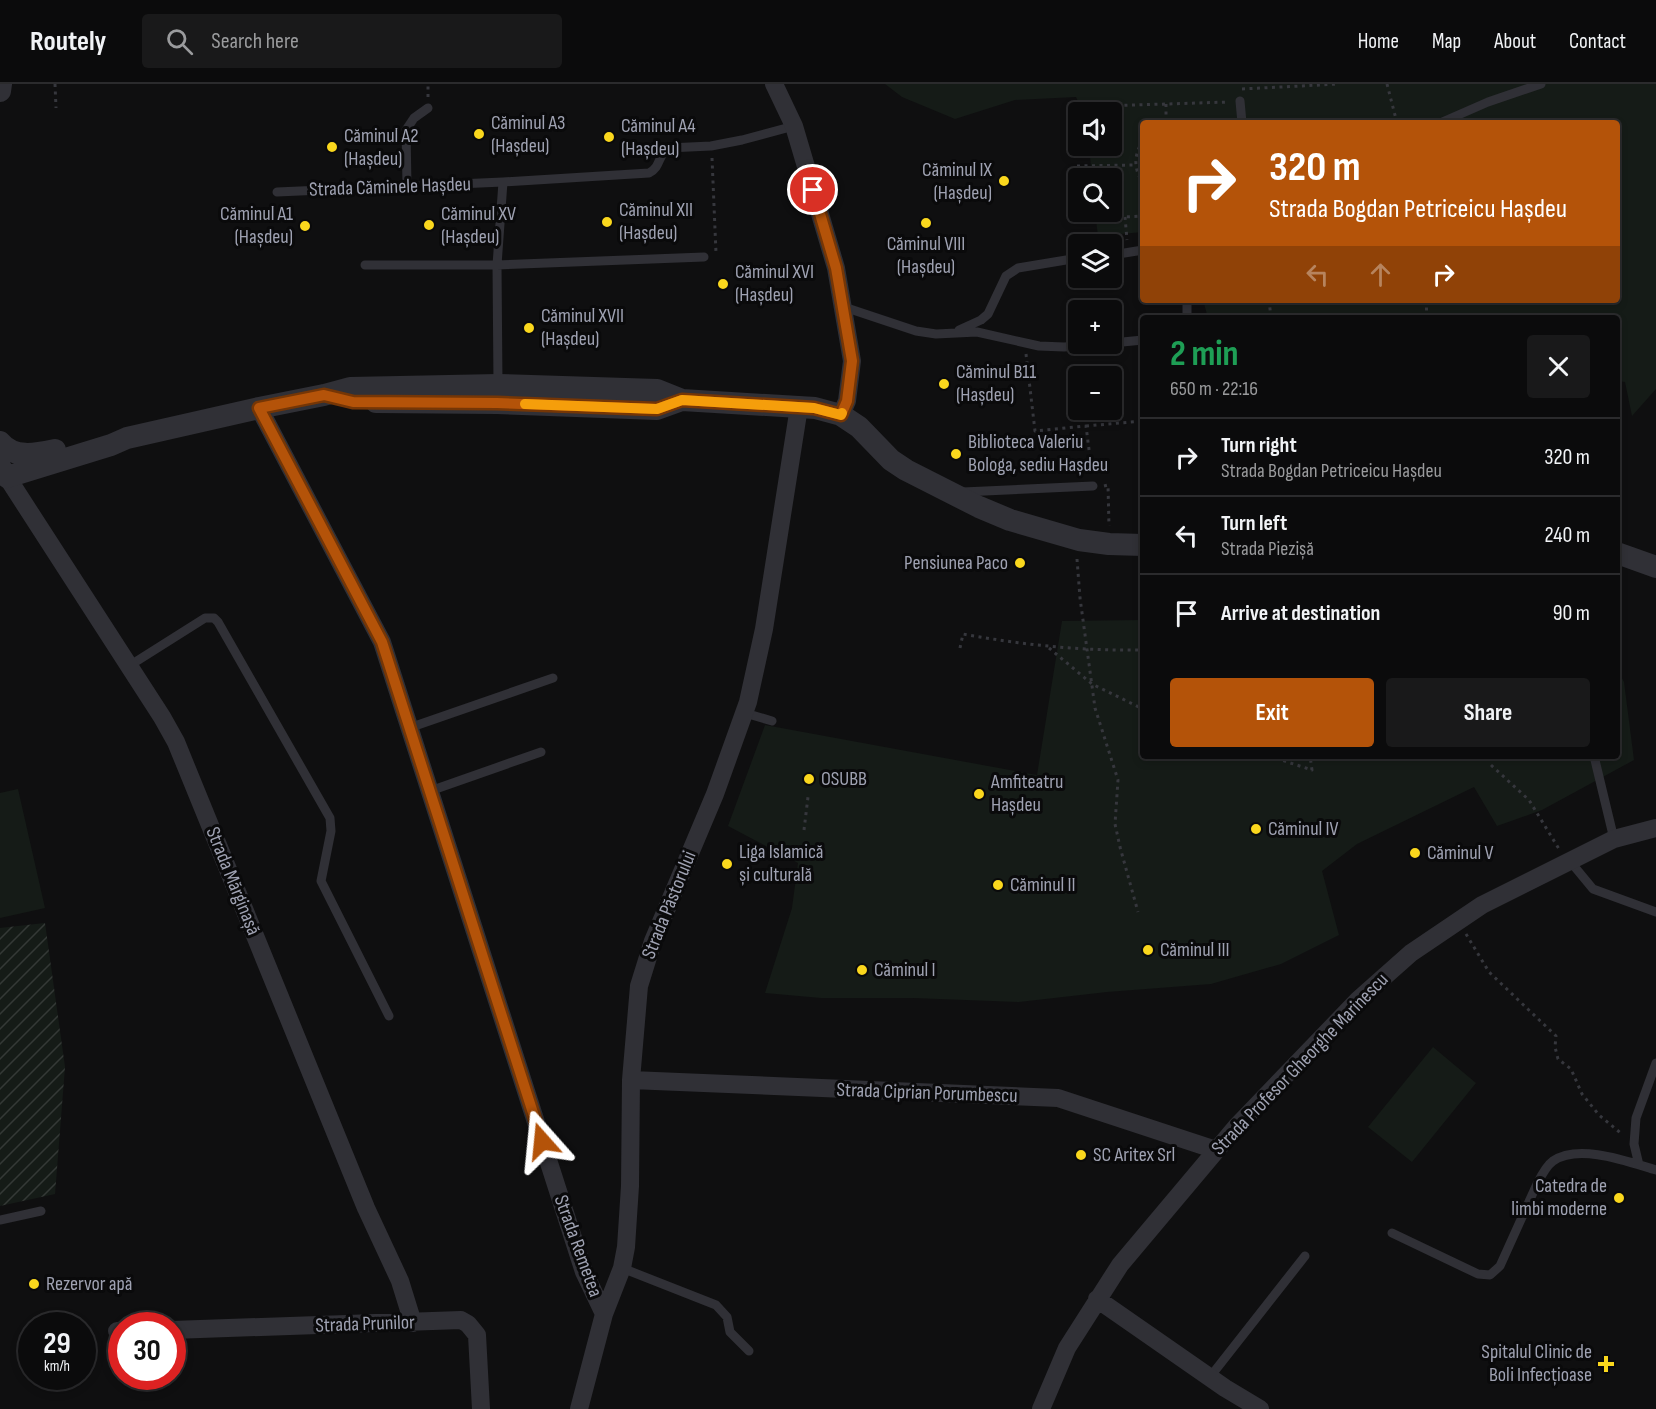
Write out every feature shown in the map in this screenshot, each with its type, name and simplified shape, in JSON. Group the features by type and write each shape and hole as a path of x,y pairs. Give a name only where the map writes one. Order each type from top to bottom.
{"street":[{"path":"0,91 1,84"},
{"path":"774,84 794,126 836,268 844,307 852,361 847,401 841,415"},
{"path":"3,472 111,445 127,438 350,388 498,385 657,390 682,400 814,408 841,415 859,427 891,460 906,470 1010,520 1079,540 1109,544 1140,544"},
{"path":"324,395 353,402 497,403 657,409 682,400"},
{"name":"Strada Păstorului","path":"579,1409 604,1314 622,1268 626,1247 630,1185 631,1080 636,1004 644,968 715,794 745,713 764,629 799,407"},
{"name":"Strada Remetea","path":"259,408 382,642 584,1272 604,1314"},
{"path":"0,442 11,451 27,454 56,450 105,438 127,438"},
{"name":"Strada Mărginașă","path":"3,472 176,742 366,1208 400,1281 413,1323"},
{"path":"1620,554 1656,567"},
{"name":"Strada Profesor Gheorghe Marinescu","path":"1041,1409 1067,1348 1120,1264 1216,1150 1358,1000 1410,953 1482,905 1614,839 1656,828"},
{"name":"Strada Ciprian Porumbescu","path":"631,1080 1058,1098 1216,1150"},
{"path":"1097,1299 1260,1409"},
{"name":"Strada Prunilor","path":"186,1330 461,1320 477,1335 481,1409"}],"lane":[{"path":"1447,120 1488,102 1541,84"},
{"path":"1240,101 1242,120"},
{"path":"408,186 406,130 414,118 428,108"},
{"name":"Strada Căminele Hașdeu","path":"277,192 649,173 659,165 661,155 668,148 711,146 742,141 794,126"},
{"path":"498,385 497,265 503,182"},
{"path":"1122,252 1140,250"},
{"path":"365,265 497,265 704,257"},
{"path":"957,331 981,320 988,314 1006,276 1018,268 1068,260"},
{"path":"844,307 916,331 936,334 957,331 977,332 1039,346 1068,347"},
{"path":"1122,342 1140,340"},
{"path":"949,492 1093,486"},
{"path":"129,666 205,618 214,618 218,622 330,818 331,831 321,881 389,1016"},
{"path":"409,728 553,678"},
{"path":"745,713 772,721"},
{"path":"430,791 541,752"},
{"path":"1595,759 1614,839"},
{"path":"1569,860 1593,890 1656,912"},
{"path":"1640,1165 1634,1144 1636,1118 1656,1064"},
{"path":"1392,1233 1478,1274 1490,1275 1500,1266 1543,1172 1554,1160 1578,1154 1596,1154 1656,1170"},
{"path":"0,1220 41,1211"},
{"path":"1210,1377 1305,1256"},
{"path":"622,1268 716,1305 727,1317 730,1332 749,1351"}],"path":[{"path":"55,84 56,108"},
{"path":"1122,105 1240,101 1242,89 1339,84"},
{"path":"1387,84 1396,120"},
{"path":"1166,104 1166,120"},
{"path":"704,257 716,257 711,146"},
{"path":"1140,146 1137,150 1136,165 1140,178"},
{"path":"1077,166 1136,165"},
{"path":"1122,217 1140,216"},
{"path":"1125,217 1127,251"},
{"path":"1027,362 1035,430 1140,421"},
{"path":"1086,426 1093,486 1108,485 1109,544"},
{"path":"1079,540 1076,549 1079,588 1095,708 1118,780 1115,824 1138,912"},
{"path":"960,648 963,634 1087,650 1140,651"},
{"path":"1048,646 1092,684 1140,708"},
{"path":"1278,759 1312,770 1310,759"},
{"path":"1491,765 1529,800 1556,844 1569,860"},
{"path":"804,830 808,797"},
{"path":"1458,920 1489,972 1556,1036 1555,1047 1558,1059 1571,1069 1582,1094 1599,1115 1634,1144"}],"shaded area":[{"path":"885,84 1656,84 1656,389 1632,416 1625,382 1620,381 1620,315 1207,315 1204,303 1620,303 1620,120 1140,120 1140,232 1098,234 1096,222 1122,222 1122,168 1091,168 1090,156 1122,156 1122,102 1078,102 1076,97 1015,100 955,119 902,97"},
{"path":"1140,620 1140,759 1620,759 1620,674 1624,682 1634,760 1542,810 1497,826 1474,787 1357,844 1322,871 1339,935 1281,964 1211,984 1019,1002 913,998 821,998 765,993 792,908 798,863 728,826 765,725 1037,775 1062,621"},
{"path":"18,789 45,908 0,918 0,793"},
{"path":"45,923 65,1067 55,1194 0,1206 0,928"},
{"path":"1433,1047 1476,1083 1412,1162 1368,1127"}],"slow traffic":[{"path":"525,404 657,409 682,400 814,408 841,415 842,413"}],"place":[{"name":"Căminul A3 (Hașdeu)","path":"479,134"},
{"name":"Căminul A4 (Hașdeu)","path":"609,137"},
{"name":"Căminul A2 (Hașdeu)","path":"332,147"},
{"name":"Căminul IX (Hașdeu)","path":"1004,181"},
{"name":"Căminul XII (Hașdeu)","path":"607,222"},
{"name":"Căminul VIII (Hașdeu)","path":"926,223"},
{"name":"Căminul XV (Hașdeu)","path":"429,225"},
{"name":"Căminul A1 (Hașdeu)","path":"305,226"},
{"name":"Căminul XVI (Hașdeu)","path":"723,284"},
{"name":"Căminul XVII (Hașdeu)","path":"529,328"},
{"name":"Căminul B11 (Hașdeu)","path":"944,384"},
{"name":"Biblioteca Valeriu Bologa, sediu Hașdeu","path":"956,454"},
{"name":"Pensiunea Paco","path":"1020,563"},
{"name":"OSUBB","path":"809,779"},
{"name":"Amfiteatru Hașdeu","path":"979,794"},
{"name":"Căminul IV","path":"1256,829"},
{"name":"Căminul V","path":"1415,853"},
{"name":"Liga Islamică și culturală","path":"727,864"},
{"name":"Căminul II","path":"998,885"},
{"name":"Căminul III","path":"1148,950"},
{"name":"Căminul I","path":"862,970"},
{"name":"SC Aritex Srl","path":"1081,1155"},
{"name":"Catedra de limbi moderne","path":"1619,1198"},
{"name":"Rezervor apă","path":"34,1284"},
{"name":"Spitalul Clinic de Boli Infecțioase","path":"1606,1364"}],"route":[{"path":"542,1141 382,642 259,408 324,395 353,402 497,403 657,409 682,400 814,408 841,415 851,382 852,361 836,268 813,190"}]}
